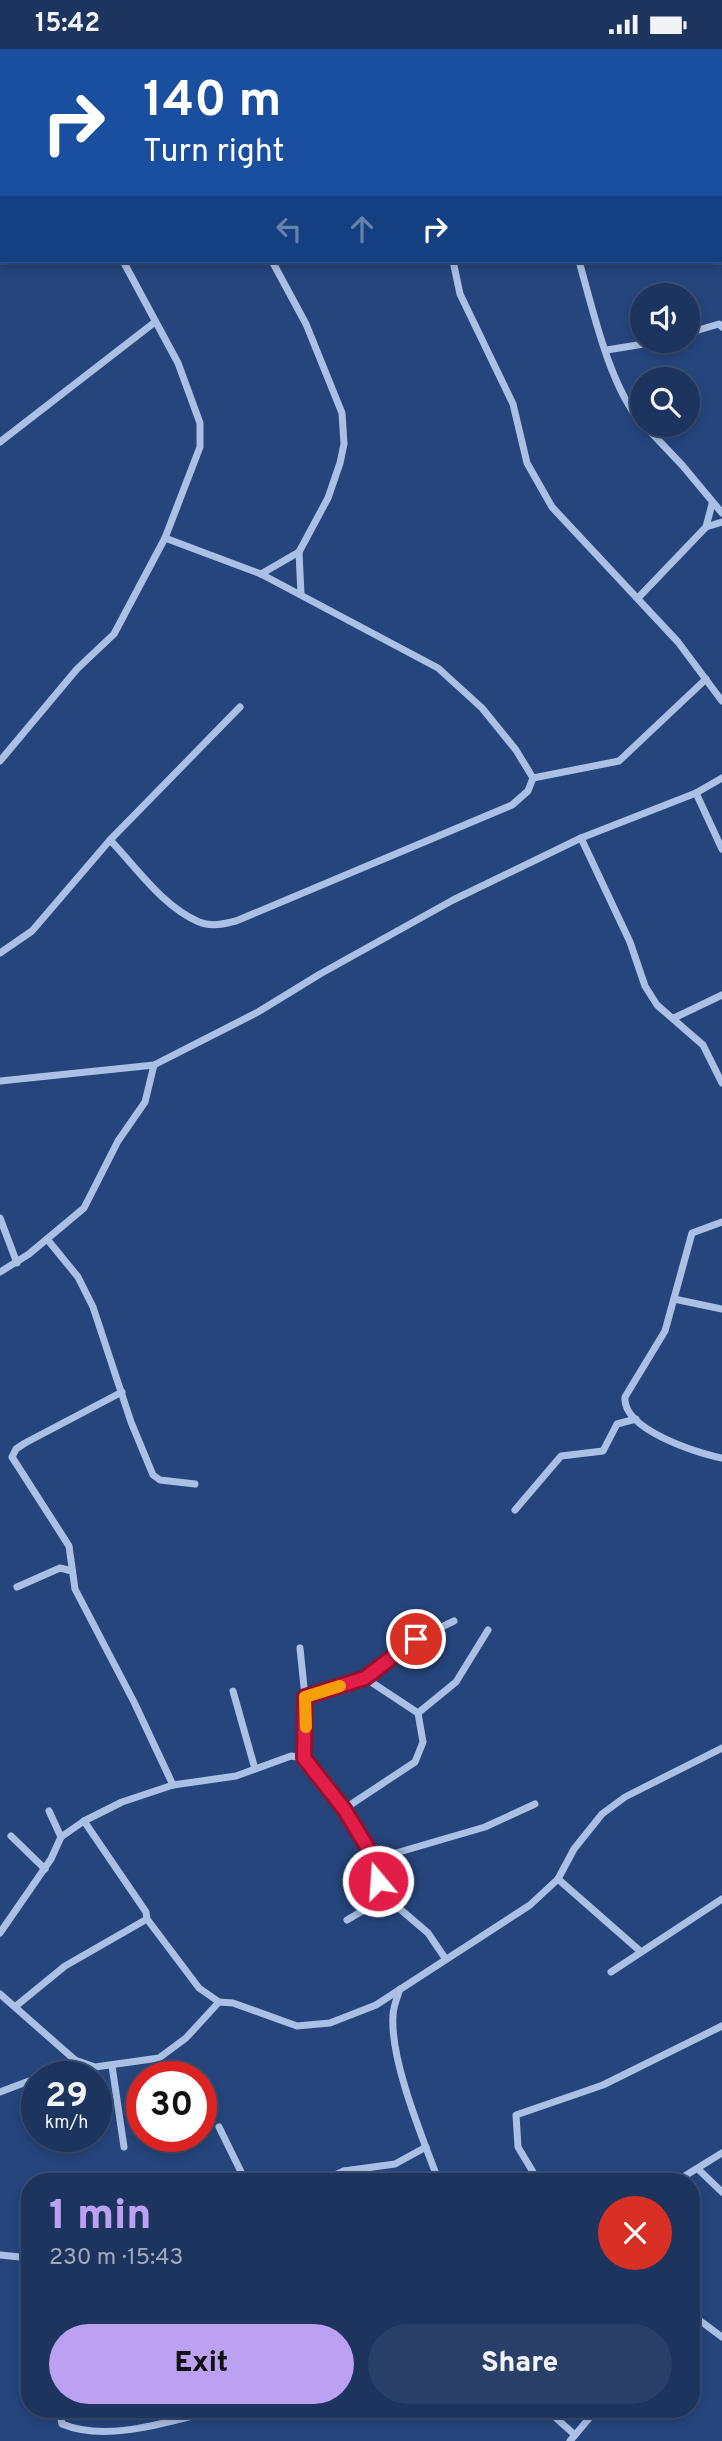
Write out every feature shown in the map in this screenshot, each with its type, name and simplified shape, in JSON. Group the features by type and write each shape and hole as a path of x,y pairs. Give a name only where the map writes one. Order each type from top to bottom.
{"street":[{"path":"0,761 77,669 114,634 165,538 200,447 200,423 178,363 124,263"},
{"path":"273,263 306,324 342,413 344,444 340,463 328,498 299,552 301,594"},
{"path":"453,263 460,294 513,404 527,463 552,507 638,598 722,701"},
{"path":"580,263 607,350 630,406"},
{"path":"0,442 155,323"},
{"path":"700,330 719,324 722,327"},
{"path":"607,350 630,346"},
{"path":"655,437 722,513"},
{"path":"706,527 712,504"},
{"path":"638,598 706,527 722,522"},
{"path":"165,538 261,574 438,668 482,708 516,750 533,778"},
{"path":"261,574 299,552"},
{"path":"533,778 619,761 706,679"},
{"path":"0,953 32,931 110,840 240,707"},
{"path":"110,840 160,895 199,922 216,925 236,921 512,804 528,791 533,778"},
{"path":"0,1081 153,1065 258,1012 453,900 581,838 696,793 722,779"},
{"path":"696,793 722,849"},
{"path":"581,838 630,942 645,986 656,1005 703,1045 722,1083"},
{"path":"674,1018 722,995"},
{"path":"0,1272 17,1263 84,1209 118,1141 145,1102 153,1065"},
{"path":"0,1218 17,1263"},
{"path":"722,1222 692,1233 656,1351 625,1397 626,1411 651,1433 722,1458"},
{"path":"47,1239 78,1277 93,1307 153,1475 160,1480 195,1484"},
{"path":"674,1299 722,1308"},
{"path":"122,1392 24,1443 16,1449 12,1457 69,1546 75,1589 134,1702 173,1785"},
{"path":"515,1510 561,1456 603,1451 617,1424 636,1419"},
{"path":"17,1587 60,1568 72,1571"},
{"path":"305,1697 365,1678 404,1645 454,1621"},
{"path":"418,1713 456,1682 488,1630"},
{"path":"300,1648 305,1697 304,1758 344,1809 372,1860 386,1897 428,1933 445,1958"},
{"path":"344,1809 415,1762 423,1742 418,1713 365,1678"},
{"path":"233,1691 255,1769"},
{"path":"84,1821 146,1912 147,1919 199,1988 219,2002 233,2003 298,2026 330,2023 376,2005 530,1905 558,1879 574,1849 602,1814 625,1797 722,1748"},
{"path":"0,1933 45,1869 61,1837 84,1821 121,1802 173,1785 236,1776 290,1756 304,1758"},
{"path":"372,1860 485,1827 535,1804"},
{"path":"49,1811 61,1837"},
{"path":"11,1836 45,1869"},
{"path":"558,1879 640,1951"},
{"path":"347,1920 386,1897"},
{"path":"611,1972 634,1960 640,1951 722,1899"},
{"path":"16,2006 65,1966 147,1919"},
{"path":"400,1989 393,2015 395,2036 408,2098 436,2173"},
{"path":"0,1994 78,2061"},
{"path":"124,2147 112,2066 159,2058 186,2038 219,2002"},
{"path":"533,2173 518,2147 516,2115 603,2085 722,2025"},
{"path":"0,2092 21,2084"},
{"path":"219,2127 242,2173"},
{"path":"339,2173 395,2164 426,2147"},
{"path":"691,2173 722,2153"},
{"path":"698,2169 722,2192"},
{"path":"0,2255 21,2259"},
{"path":"700,2321 722,2337"},
{"path":"61,2418 62,2424 79,2435 110,2437 184,2418"},
{"path":"554,2418 573,2438 589,2418"}],"slow traffic":[{"path":"306,1727 305,1697 340,1686"}],"route":[{"path":"378,1881 369,1850 329,1787 304,1758 307,1741 305,1697 365,1678 404,1645 416,1639"}]}
